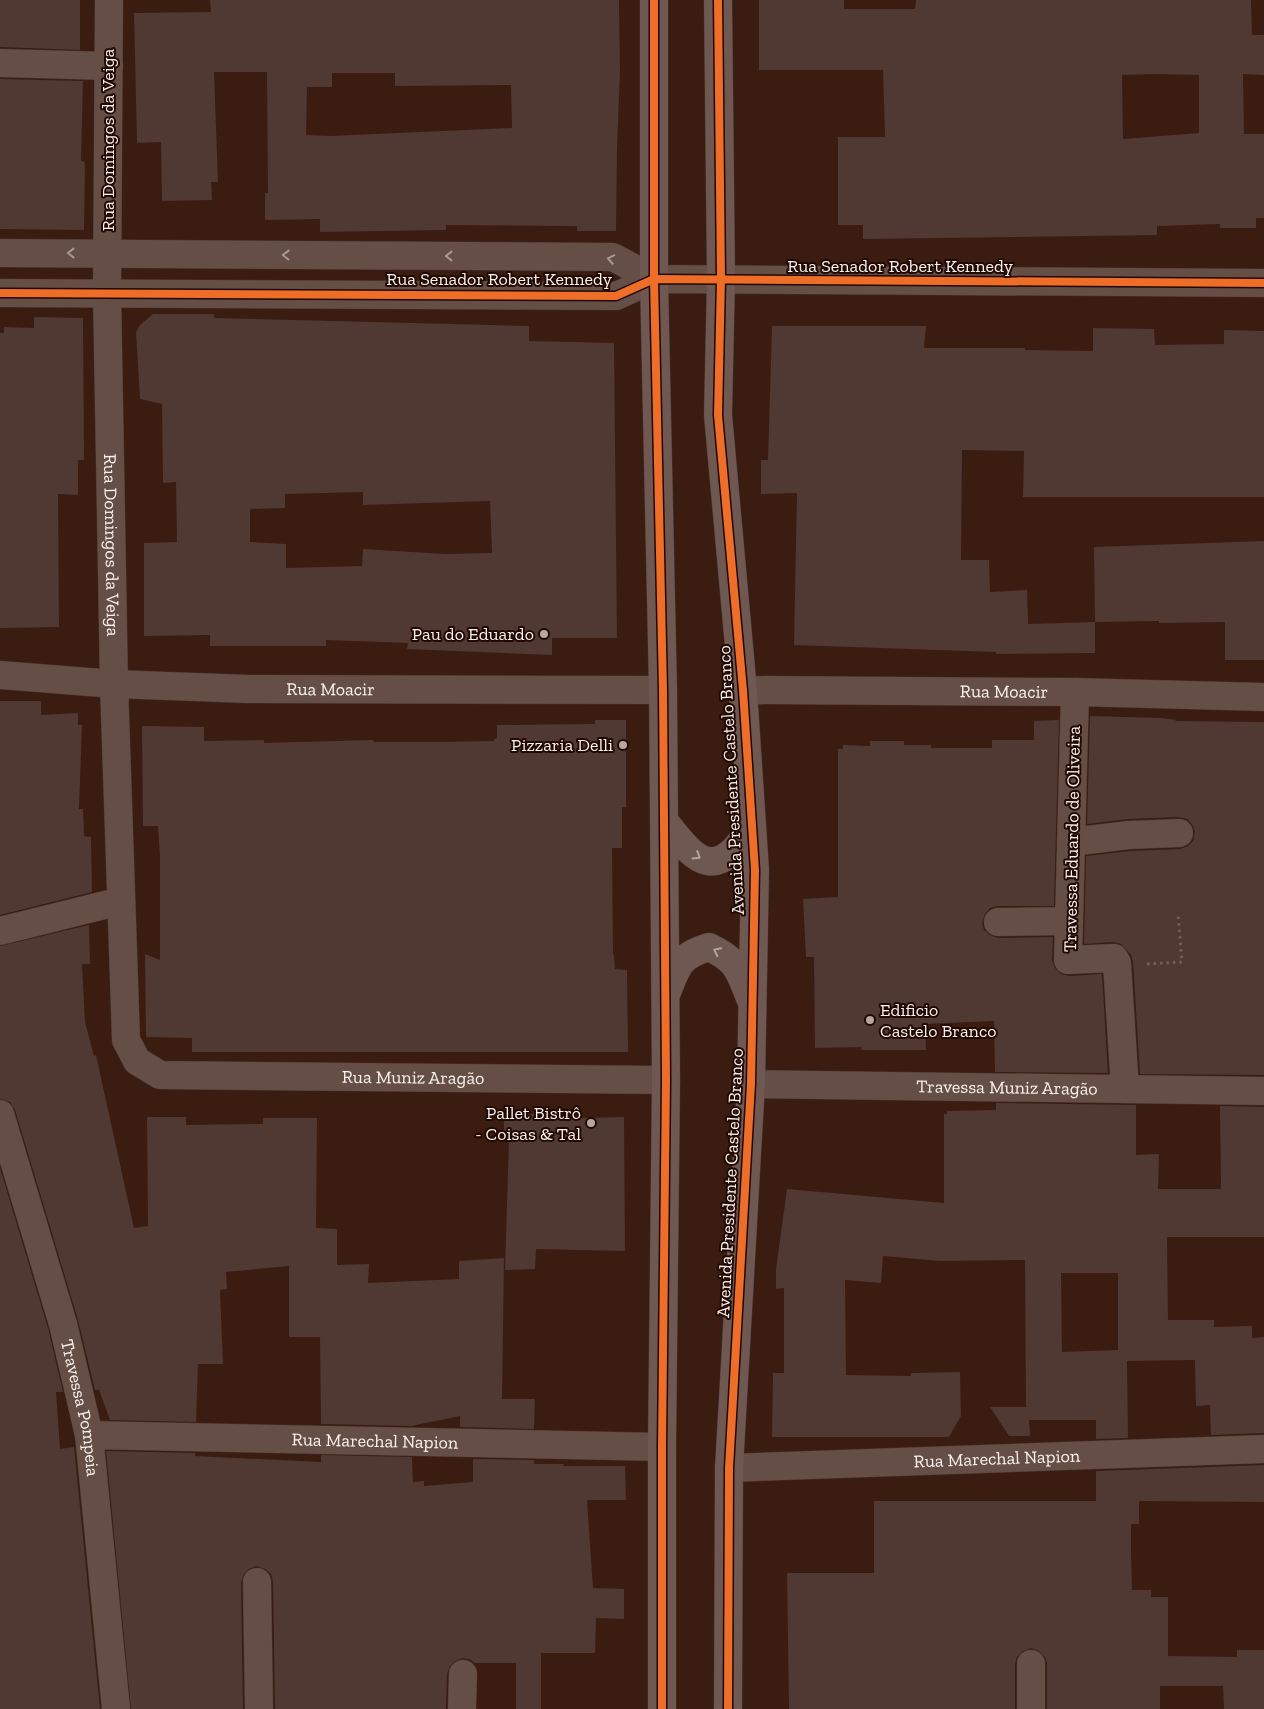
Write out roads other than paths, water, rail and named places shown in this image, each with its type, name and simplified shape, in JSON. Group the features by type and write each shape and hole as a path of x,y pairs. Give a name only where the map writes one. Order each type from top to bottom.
{"main road":[{"path":"654,0 654,279 663,690 666,1080 662,1447 662,1709"},
{"name":"Avenida Presidente Castelo Branco","path":"718,0 721,279 718,415 743,690 755,870 751,1084 729,1468 728,1709"},
{"path":"664,821 696,857 711,863 724,858 735,850 752,826"},
{"path":"665,996 678,964 692,952 709,947 724,954 739,968 753,1004"}],"street":[{"name":"Rua Domingos da Veiga","path":"109,0 107,293 114,684 126,1040 137,1061 160,1075"},
{"path":"0,63 108,66"},
{"name":"Rua Senador Robert Kennedy","path":"0,253 613,257 654,279"},
{"name":"Rua Senador Robert Kennedy","path":"0,292 616,296 654,279 1264,283"},
{"name":"Rua Moacir","path":"0,675 114,684 258,689 663,690"},
{"name":"Rua Moacir","path":"743,690 1075,692 1264,696"},
{"name":"Travessa Eduardo de Oliveira","path":"1075,692 1068,960 1114,958 1117,966 1125,1089"},
{"path":"1071,842 1129,835 1179,832"},
{"path":"0,931 120,901"},
{"path":"998,922 1069,921"},
{"name":"Rua Muniz Aragão","path":"160,1075 666,1080"},
{"name":"Travessa Muniz Aragão","path":"751,1084 1264,1091"},
{"name":"Travessa Pompeia","path":"0,1114 63,1324 89,1435 116,1709"},
{"name":"Rua Marechal Napion","path":"89,1435 662,1447"},
{"name":"Rua Marechal Napion","path":"729,1468 1264,1449"},
{"path":"257,1582 259,1709"},
{"path":"1031,1664 1031,1709"},
{"path":"462,1709 463,1674"}],"place":[{"name":"Pau do Eduardo","path":"544,634"},
{"name":"Pizzaria Delli","path":"623,745"},
{"name":"Edificio Castelo Branco","path":"870,1020"},
{"name":"Pallet Bistrô - Coisas & Tal","path":"591,1123"}]}
